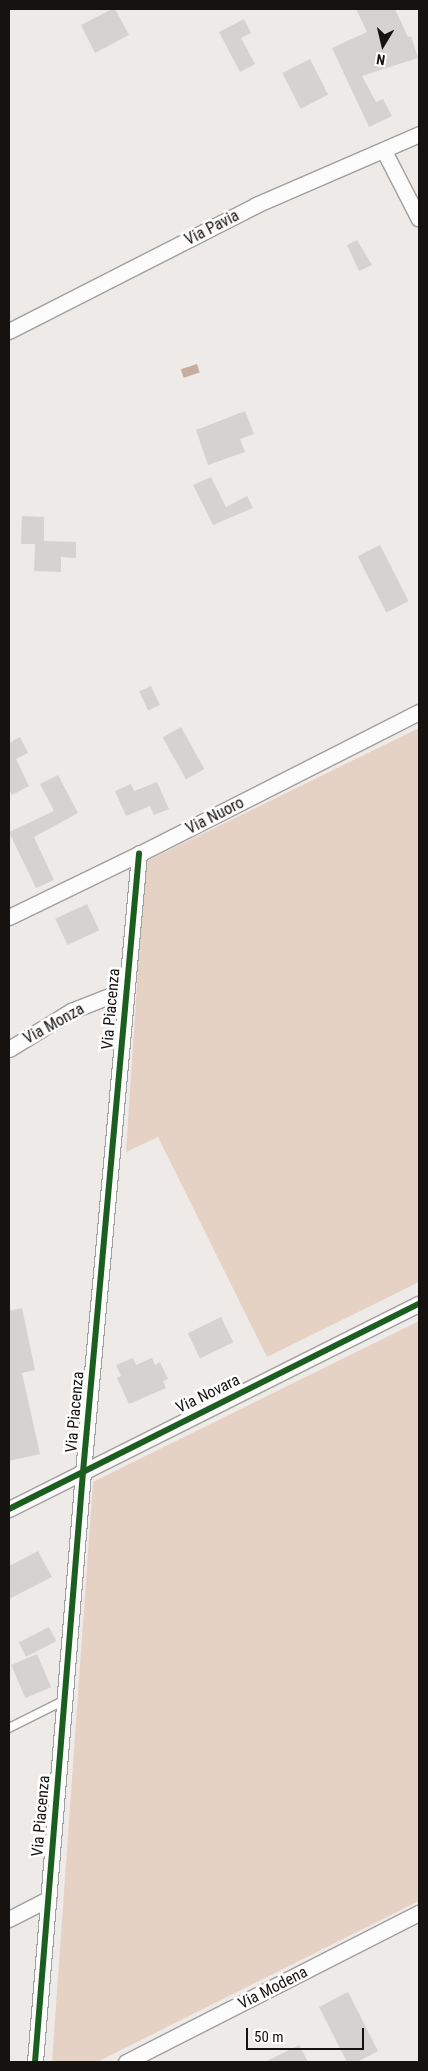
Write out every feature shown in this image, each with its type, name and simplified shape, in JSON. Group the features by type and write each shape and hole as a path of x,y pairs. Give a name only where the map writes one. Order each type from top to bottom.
{"street":[{"name":"Via Pavia","path":"9,331 256,205 384,151 419,134"},
{"path":"384,151 419,219"},
{"name":"Via Nuoro","path":"9,917 419,712"},
{"name":"Via Piacenza","path":"35,2062 83,1472 138,854"},
{"name":"Via Monza","path":"9,1049 72,1011 127,988"},
{"name":"Via Novara","path":"9,1510 419,1304"},
{"path":"9,1919 48,1900"},
{"name":"Via Modena","path":"126,2062 148,2057 419,1913"}],"lane":[{"path":"9,1728 65,1700"}],"shaded area":[{"path":"197,364 200,373 184,378 181,369"},
{"path":"419,728 419,1282 267,1357 158,1137 126,1152 145,862"},
{"path":"419,1321 419,1901 97,2062 52,2062 93,1482"}],"building":[{"path":"115,9 129,35 95,53 81,25"},
{"path":"356,9 395,9 408,37 411,36 418,58 362,76 376,102 383,99 392,116 369,127 332,48 367,32"},
{"path":"244,19 251,33 241,38 255,64 240,72 219,32"},
{"path":"310,59 328,95 301,109 282,73"},
{"path":"357,240 372,265 359,271 347,245"},
{"path":"245,411 254,434 240,439 245,452 208,465 196,430"},
{"path":"211,477 226,507 247,496 253,508 213,525 193,485"},
{"path":"22,516 44,517 44,541 76,542 76,558 61,557 61,572 34,571 35,544 21,544"},
{"path":"380,545 409,601 386,612 358,556"},
{"path":"151,686 160,705 148,711 139,691"},
{"path":"181,727 204,769 186,779 163,737"},
{"path":"20,737 28,753 16,759 29,786 12,795 9,789 9,743"},
{"path":"58,775 78,813 34,837 54,880 36,888 9,832 54,811 40,784"},
{"path":"157,782 169,809 154,815 150,806 126,816 115,791 131,784 134,791"},
{"path":"87,904 99,930 68,945 55,919"},
{"path":"22,1308 35,1370 22,1373 40,1454 9,1461 9,1311"},
{"path":"221,1317 233,1342 200,1358 188,1333"},
{"path":"133,1358 136,1365 152,1358 155,1365 160,1362 168,1379 163,1381 166,1388 129,1404 117,1378 121,1376 116,1365"},
{"path":"38,1551 52,1577 9,1599 9,1566"},
{"path":"49,1627 56,1641 26,1657 19,1642"},
{"path":"37,1654 51,1687 25,1698 11,1665"},
{"path":"348,1992 378,2051 357,2062 347,2062 319,2007"},
{"path":"299,2045 308,2062 265,2062"}],"cycle path":[{"path":"35,2062 83,1472 139,854"},
{"path":"9,1509 419,1304"}]}
